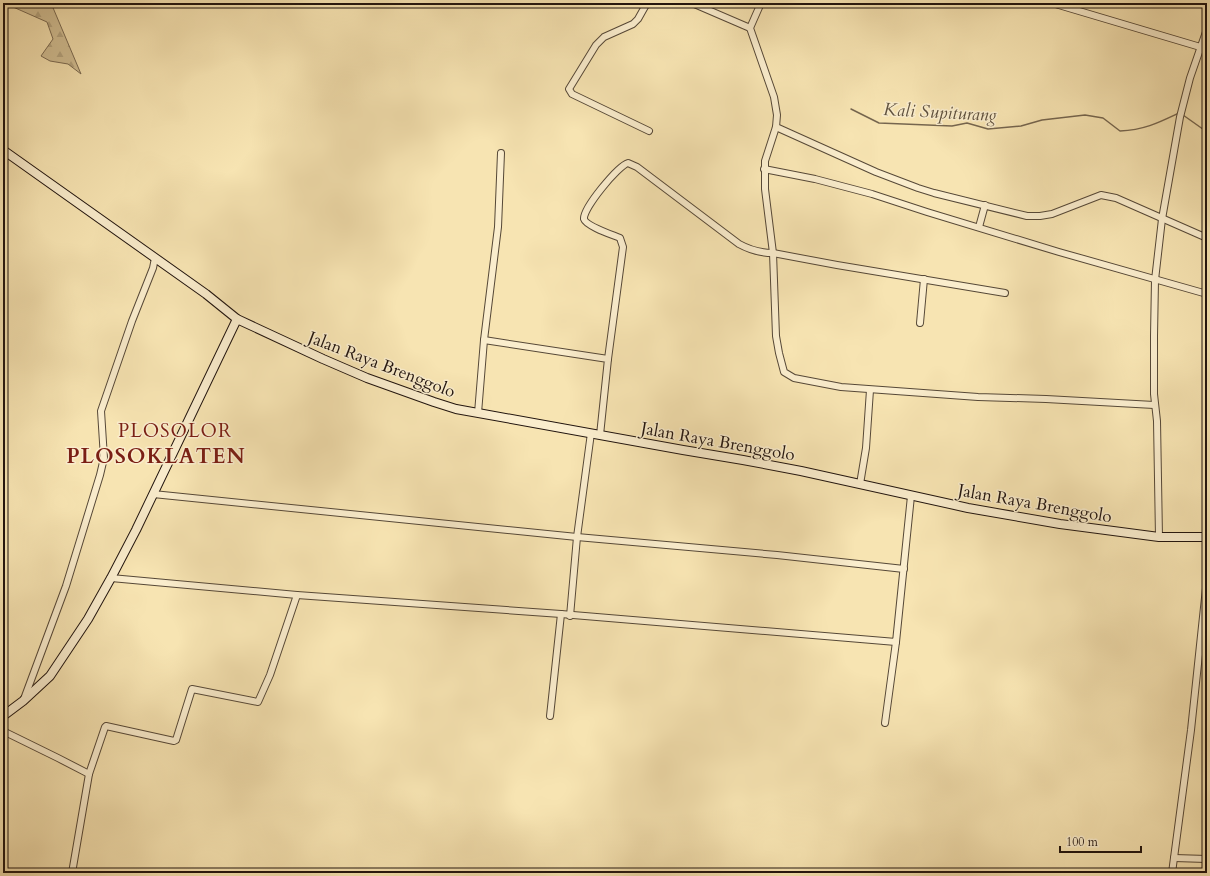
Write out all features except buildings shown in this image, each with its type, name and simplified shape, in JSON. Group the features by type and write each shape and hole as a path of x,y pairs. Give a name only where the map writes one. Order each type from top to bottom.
{"main road":[{"name":"Jalan Raya Brenggolo","path":"3,150 206,294 237,319 367,378 434,402 478,413 743,460 968,508 1060,524 1159,537 1207,537"},
{"path":"3,716 23,701 50,676 88,619 111,578 153,494 237,319"}],"street":[{"path":"647,3 638,19 633,24 604,37 596,45 569,89 572,94 649,131"},
{"path":"692,3 750,28"},
{"path":"761,3 750,28 774,97 777,114 776,127 765,161 764,169 773,253 776,336 778,354 784,372 794,378 841,387 870,390 978,397 1154,405"},
{"path":"1052,3 1207,49"},
{"path":"1159,537 1157,421 1154,405 1155,280 1162,219 1182,107 1190,78 1207,29"},
{"path":"776,127 876,172 918,188 1027,216 1052,214 1101,195 1116,198 1207,238"},
{"path":"478,413 484,340 498,227 501,153"},
{"path":"600,434 622,254 622,242 620,238 590,225 584,218 590,206 611,177 623,165 628,163 637,167 739,244 750,250 1005,293"},
{"path":"764,169 815,179 872,194 927,212 1207,294"},
{"path":"979,227 985,205"},
{"path":"23,701 66,586 100,474 104,458 100,411 132,321 154,268 155,258"},
{"path":"920,323 924,279"},
{"path":"484,340 608,359"},
{"path":"860,484 866,448 870,390"},
{"path":"570,616 577,537 591,433"},
{"path":"153,494 577,537 904,568"},
{"path":"885,723 896,642 911,496"},
{"path":"111,578 297,595 561,614 570,616 896,642"},
{"path":"1172,873 1207,579"},
{"path":"72,873 89,774 104,728 106,726 175,741 192,689 256,703 258,702 270,675 297,595"},
{"path":"550,716 561,614"},
{"path":"3,731 89,774"},
{"path":"1174,858 1207,860"}],"green space":[{"path":"4,3 51,3 81,74 68,64 50,61 41,56 53,39 47,22"}],"waterway":[{"name":"Kali Supiturang","path":"851,109 879,123 952,126 967,123 988,129 1021,126 1042,120 1085,115 1103,118 1120,131 1144,128 1179,113"},
{"name":"Kali Supiturang","path":"1183,115 1207,132"}],"district":[{"name":"PLOSOLOR","path":"175,430"},
{"name":"PLOSOKLATEN","path":"156,456"}]}
